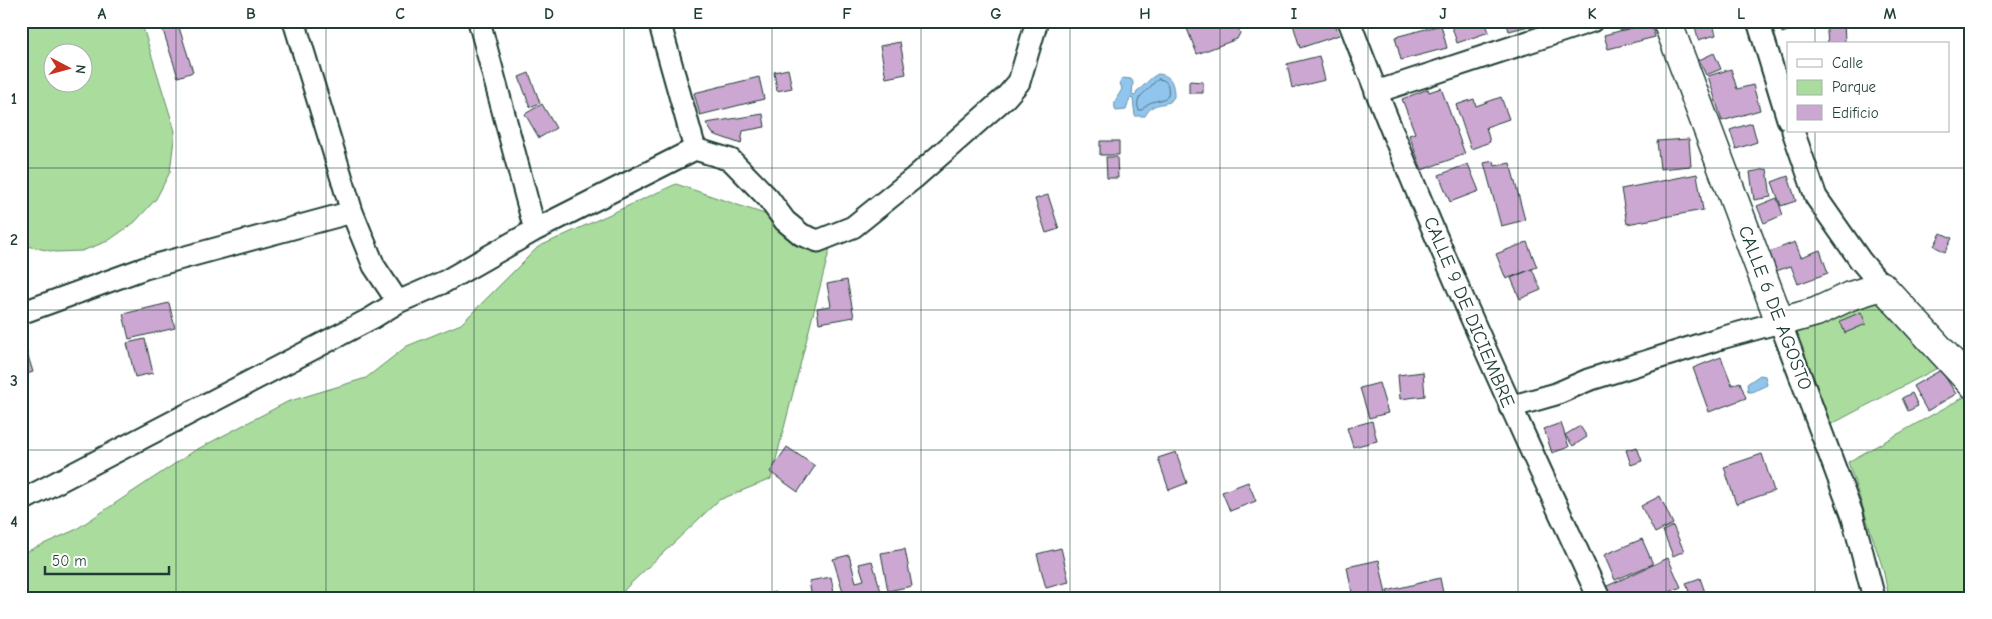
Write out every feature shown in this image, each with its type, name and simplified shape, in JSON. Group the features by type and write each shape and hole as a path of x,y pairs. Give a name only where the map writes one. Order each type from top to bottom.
{"main road":[{"name":"CALLE 6 DE AGOSTO","path":"1667,21 1780,322"},
{"path":"1780,322 1816,312 1850,296 1882,286 1971,383"}],"street":[{"path":"294,21 352,212 374,266 398,302"},
{"path":"478,21 535,230"},
{"path":"659,21 695,148"},
{"path":"21,501 354,327 398,302 444,282 535,230 695,148 732,160 768,198 785,221 802,235 818,241 853,228 914,178 1006,97 1020,82 1037,21"},
{"name":"CALLE 9 DE DICIEMBRE","path":"1349,21 1376,92 1510,408 1600,598"},
{"path":"1376,92 1592,21"},
{"path":"1758,21 1787,116"},
{"path":"1793,132 1816,197 1860,260 1882,286"},
{"path":"21,313 146,268 352,212"},
{"path":"1510,408 1556,394 1588,380 1780,322"},
{"name":"CALLE 6 DE AGOSTO","path":"1780,322 1852,514 1874,598"}],"green space":[{"path":"21,21 141,21 175,131 170,172 156,199 135,222 108,241 82,251 56,252 21,245"},
{"path":"676,184 785,221 832,240 771,479 719,500 627,587 618,598 21,598 21,554 75,530 194,451 287,402 366,378 407,346 461,324 538,247"},
{"path":"1876,297 1945,364 1828,426 1795,337 1800,329"},
{"path":"1964,397 1971,404 1971,598 1889,598 1883,569 1848,462"}],"water":[{"path":"1158,74 1166,76 1171,81 1174,97 1170,102 1153,107 1145,116 1135,116 1133,99 1130,98 1126,110 1116,111 1115,102 1122,89 1120,83 1122,78 1131,79 1133,82 1132,95 1135,96 1137,91"},
{"path":"1760,375 1765,376 1767,385 1748,392 1747,384"}],"building":[{"path":"160,21 177,21 193,72 178,77"},
{"path":"1184,21 1236,21 1240,33 1237,39 1197,54"},
{"path":"1292,21 1334,21 1339,35 1300,48"},
{"path":"1450,21 1485,21 1489,32 1457,43"},
{"path":"1506,21 1536,21 1537,24 1509,31"},
{"path":"1694,21 1725,21 1713,24 1716,35 1698,40"},
{"path":"1779,21 1812,21 1813,23 1782,33"},
{"path":"1826,21 1844,21 1845,42 1828,42"},
{"path":"1651,23 1655,37 1608,49 1604,35"},
{"path":"1441,25 1447,48 1401,60 1395,37"},
{"path":"900,42 906,74 886,78 880,46"},
{"path":"1714,53 1721,69 1706,75 1699,60"},
{"path":"1319,56 1325,80 1292,88 1287,64"},
{"path":"788,69 792,88 777,91 774,72"},
{"path":"1731,69 1737,89 1753,85 1760,110 1722,121 1708,76"},
{"path":"529,73 540,103 530,107 519,77"},
{"path":"759,77 764,99 700,115 694,93"},
{"path":"1189,81 1203,82 1203,93 1189,93"},
{"path":"1441,88 1465,154 1422,170 1409,135 1415,133 1402,99 1428,89 1429,92"},
{"path":"1501,97 1509,119 1486,127 1490,142 1471,149 1456,105 1474,99 1476,106"},
{"path":"542,104 556,128 539,138 525,114"},
{"path":"763,114 765,127 743,131 741,144 713,134 706,123"},
{"path":"1752,123 1757,142 1736,149 1730,130"},
{"path":"1689,139 1691,166 1660,169 1657,141"},
{"path":"1100,141 1119,141 1119,155 1100,155"},
{"path":"1106,157 1117,157 1118,178 1107,178"},
{"path":"1494,161 1495,166 1510,163 1525,220 1501,226 1484,163"},
{"path":"1468,164 1479,191 1450,202 1439,175"},
{"path":"1767,169 1771,197 1754,200 1750,172"},
{"path":"1697,174 1703,210 1627,224 1621,189"},
{"path":"1788,176 1796,201 1781,206 1772,182"},
{"path":"1048,195 1059,229 1046,233 1035,199"},
{"path":"1777,198 1783,215 1764,223 1757,206"},
{"path":"1941,233 1952,238 1945,252 1934,246"},
{"path":"1527,242 1537,267 1506,279 1496,254"},
{"path":"1795,242 1801,257 1820,250 1828,273 1798,284 1791,266 1776,271 1769,252"},
{"path":"1532,269 1541,290 1520,299 1511,278"},
{"path":"847,280 854,317 819,323 817,308 831,306 827,284"},
{"path":"169,303 175,328 129,339 123,314"},
{"path":"1861,312 1866,324 1845,333 1840,321"},
{"path":"145,339 153,373 135,377 127,343"},
{"path":"23,340 33,372 21,376 21,341"},
{"path":"1721,357 1732,385 1740,382 1746,398 1709,412 1693,368"},
{"path":"1941,370 1956,394 1927,411 1913,386"},
{"path":"1423,372 1425,396 1400,399 1398,375"},
{"path":"1379,383 1388,413 1369,418 1360,388"},
{"path":"1912,393 1918,406 1908,411 1902,398"},
{"path":"1372,421 1377,441 1353,447 1347,428"},
{"path":"1561,423 1569,447 1552,453 1544,429"},
{"path":"1580,426 1587,437 1573,446 1565,435"},
{"path":"787,447 815,466 798,492 770,472"},
{"path":"1637,447 1642,461 1631,465 1626,450"},
{"path":"1176,452 1187,483 1169,490 1158,458"},
{"path":"1762,454 1774,491 1736,504 1724,467"},
{"path":"1248,482 1256,501 1230,511 1222,492"},
{"path":"1660,496 1673,524 1655,533 1641,506"},
{"path":"1673,526 1684,551 1673,556 1663,531"},
{"path":"1642,539 1653,564 1615,580 1604,555"},
{"path":"1061,548 1069,582 1046,588 1037,554"},
{"path":"905,549 912,586 888,591 881,553"},
{"path":"849,555 856,582 864,580 859,564 872,561 883,598 845,598 833,559"},
{"path":"1668,558 1681,587 1656,598 1609,598 1605,587"},
{"path":"1379,560 1386,594 1368,598 1353,598 1347,567"},
{"path":"831,577 835,598 812,598 809,581"},
{"path":"1440,578 1444,598 1389,598 1387,591"},
{"path":"1700,578 1707,598 1691,598 1686,583"},
{"path":"775,592 776,598 754,598"}]}
